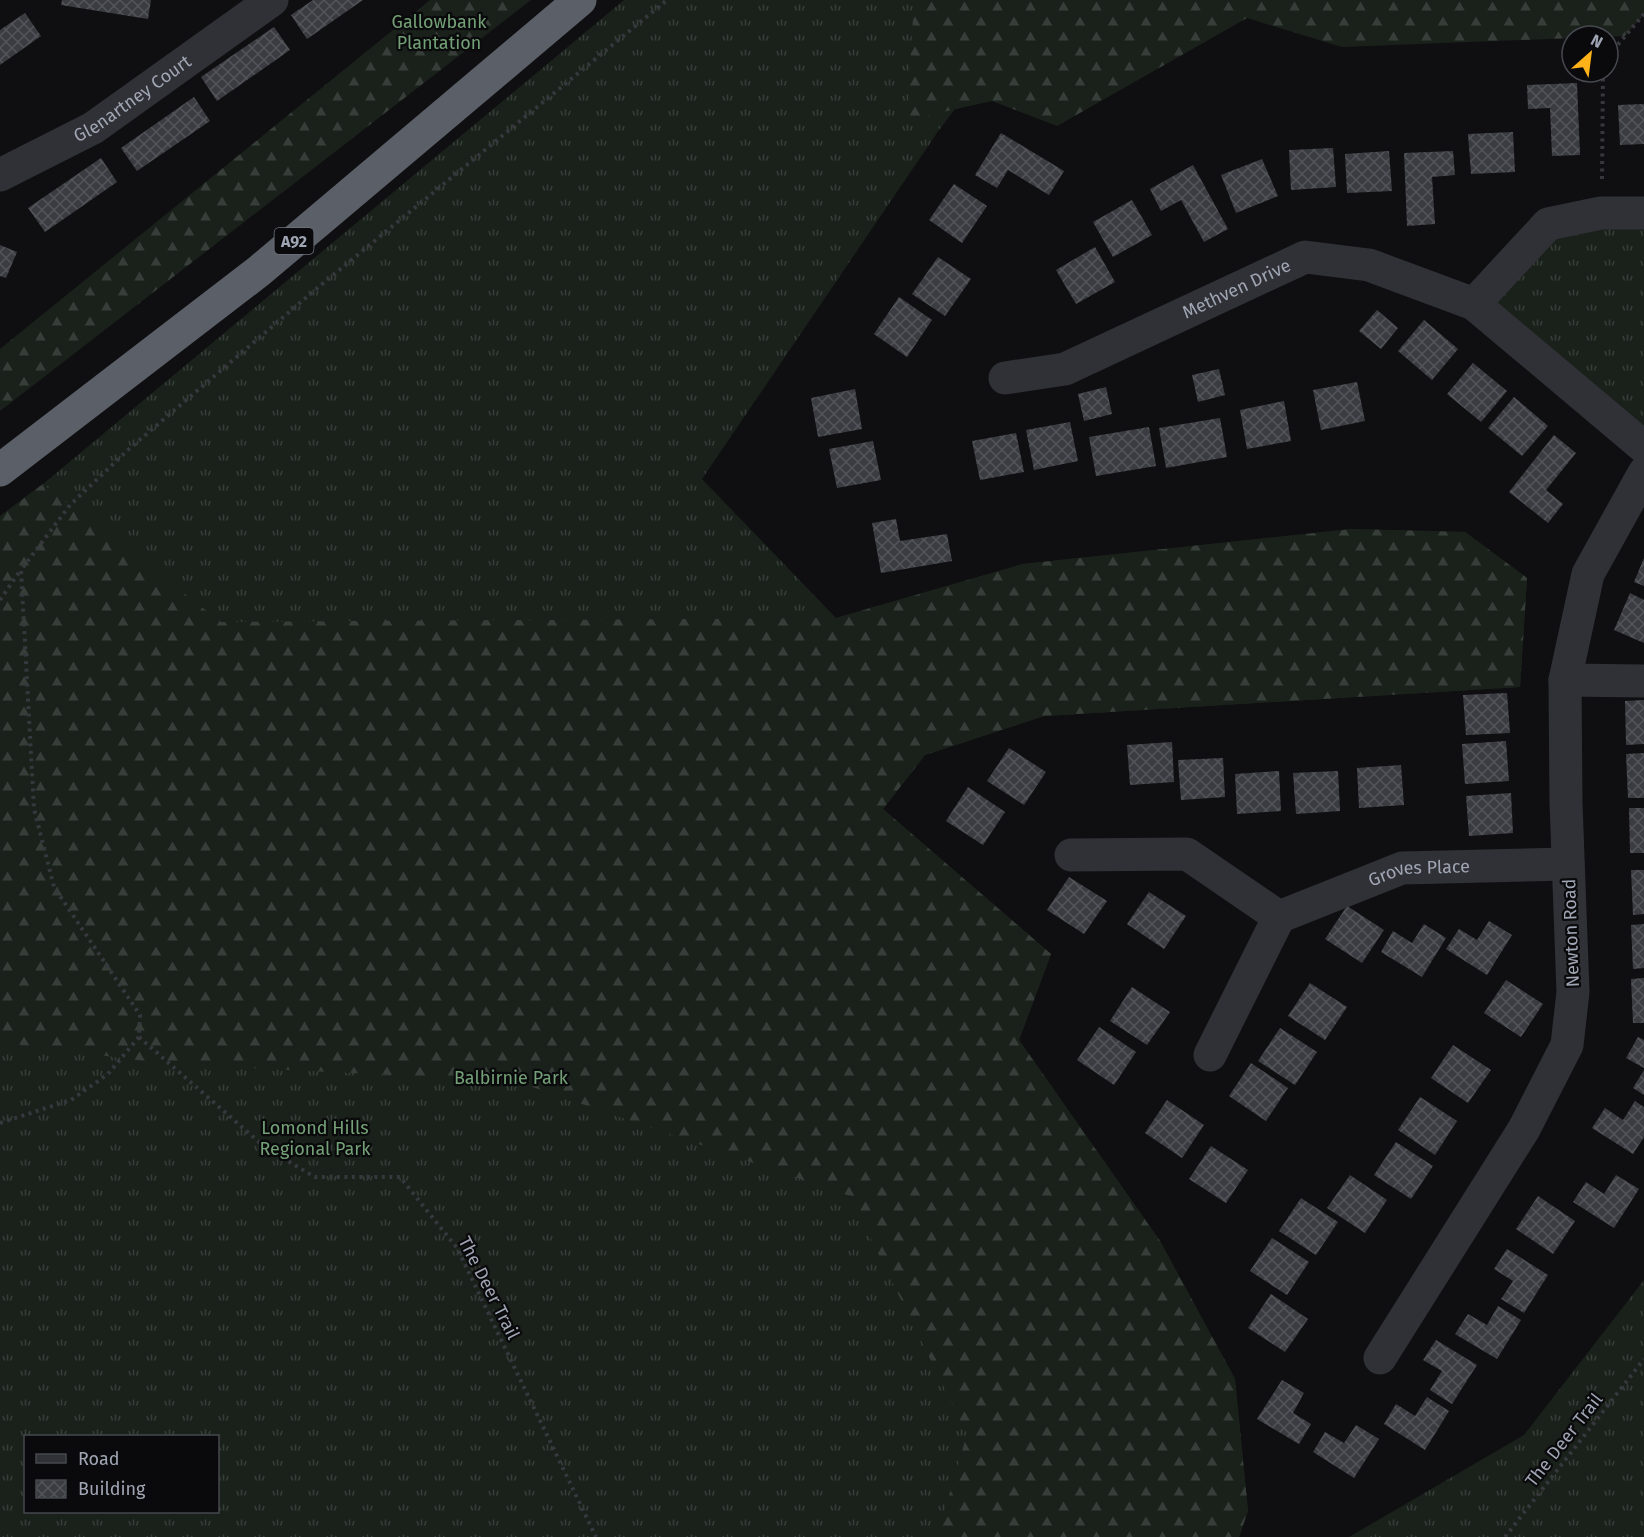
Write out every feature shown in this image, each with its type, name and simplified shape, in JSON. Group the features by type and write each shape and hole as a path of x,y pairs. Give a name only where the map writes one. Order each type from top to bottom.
{"highway":[{"name":"A92","path":"0,471 259,271 580,0"}],"street":[{"name":"Glenartney Court","path":"0,175 93,128 259,3"},
{"path":"1474,304 1548,224 1601,213 1644,213"},
{"name":"Methven Drive","path":"1005,378 1065,369 1305,257 1370,265 1474,304 1644,447"},
{"name":"Newton Road","path":"1380,1358 1524,1129 1568,1045 1573,992 1564,680 1588,573 1644,473"},
{"path":"1564,680 1644,681"},
{"path":"1071,855 1187,854 1279,916 1210,1055"},
{"name":"Groves Place","path":"1279,916 1402,868 1568,864"}],"path":[{"path":"0,600 70,506 129,449 315,290 667,0"},
{"path":"1620,42 1644,15"},
{"path":"1601,213 1603,84"},
{"path":"0,1124 71,1101 108,1074 139,1037 140,1015 54,887 34,808 21,570"},
{"name":"The Deer Trail","path":"139,1037 267,1149 315,1177 400,1177 457,1248 596,1537"},
{"name":"The Deer Trail","path":"1505,1537 1644,1359"}],"green space":[{"name":"Gallowbank Plantation","path":"430,0 531,0 0,411 0,349"},
{"name":"Balbirnie Park","path":"624,0 1038,0 939,130 702,479 836,618 1023,564 1352,529 1465,532 1527,578 1520,687 1044,716 925,755 883,809 1051,954 1019,1040 1160,1241 1235,1379 1248,1511 1239,1537 0,1537 0,516 43,484"},
{"path":"914,0 1644,0 1644,14 1625,36 1620,36 1620,24 1560,24 1560,39 1342,47 1247,18 1057,126 992,101 907,120"},
{"path":"1644,213 1644,451 1474,304 1548,224"},
{"name":"Balbirnie Park","path":"43,484 221,622 836,618 1023,564 1352,529 1465,532 1527,578 1520,687 1044,716 925,755 883,809 1051,954 1019,1040 1160,1241 1235,1379 1248,1511 1239,1537 937,1537 967,1434 850,1196 515,1081 167,1064 0,1042 0,516"},
{"path":"1644,1280 1644,1537 1349,1537 1524,1435"}],"building":[{"path":"62,0 151,0 148,19 61,5"},
{"path":"313,0 363,0 307,39 291,15"},
{"path":"25,13 41,36 0,65 0,30"},
{"path":"274,27 290,50 217,101 201,77"},
{"path":"1577,84 1580,155 1552,156 1550,108 1528,109 1527,85"},
{"path":"194,97 210,121 137,171 121,148"},
{"path":"1644,104 1644,144 1620,145 1618,105"},
{"path":"1513,132 1515,172 1471,174 1468,134"},
{"path":"1001,133 1064,171 1049,195 1008,170 997,188 975,175"},
{"path":"1333,148 1336,187 1291,190 1289,150"},
{"path":"1389,151 1392,191 1347,193 1345,154"},
{"path":"1453,151 1455,175 1432,177 1435,224 1407,226 1404,153"},
{"path":"101,158 117,182 45,232 28,208"},
{"path":"1262,159 1278,196 1236,213 1221,175"},
{"path":"1193,165 1228,229 1204,242 1181,200 1161,211 1150,189"},
{"path":"954,184 987,206 962,243 929,220"},
{"path":"1132,200 1152,235 1113,257 1093,222"},
{"path":"0,245 17,252 6,278 0,276"},
{"path":"1095,247 1115,282 1076,304 1056,270"},
{"path":"938,257 971,279 945,316 912,294"},
{"path":"899,297 932,320 907,357 874,334"},
{"path":"1377,310 1398,328 1381,349 1359,331"},
{"path":"1424,320 1458,349 1432,380 1398,351"},
{"path":"1473,363 1507,391 1481,422 1447,394"},
{"path":"1219,369 1225,395 1198,402 1192,375"},
{"path":"1357,382 1365,421 1321,430 1313,390"},
{"path":"1106,387 1112,414 1084,421 1078,394"},
{"path":"855,389 862,429 818,437 811,398"},
{"path":"1514,397 1548,426 1522,456 1488,428"},
{"path":"1284,401 1291,441 1247,449 1240,410"},
{"path":"1220,418 1227,457 1166,468 1159,428"},
{"path":"1070,422 1078,461 1034,470 1026,430"},
{"path":"1149,427 1156,466 1096,476 1089,437"},
{"path":"1016,433 1024,472 980,480 972,441"},
{"path":"1554,435 1576,453 1546,490 1563,504 1548,523 1509,492"},
{"path":"873,441 881,480 837,488 829,449"},
{"path":"896,519 900,541 947,534 952,561 881,573 872,523"},
{"path":"1644,558 1644,586 1634,582"},
{"path":"1630,593 1644,600 1644,643 1614,630"},
{"path":"1507,693 1510,733 1466,735 1463,695"},
{"path":"1644,700 1644,744 1626,745 1625,701"},
{"path":"1506,741 1509,781 1465,784 1462,744"},
{"path":"1172,742 1174,782 1130,785 1127,745"},
{"path":"1009,748 1046,772 1024,805 987,781"},
{"path":"1644,753 1644,798 1628,798 1626,754"},
{"path":"1223,758 1225,797 1181,800 1178,760"},
{"path":"1401,765 1404,805 1359,808 1357,768"},
{"path":"1279,771 1281,811 1237,814 1235,774"},
{"path":"1338,771 1340,811 1296,814 1293,773"},
{"path":"968,787 1005,812 983,845 946,821"},
{"path":"1511,793 1513,833 1469,836 1466,796"},
{"path":"1629,808 1644,808 1644,853 1630,853"},
{"path":"1631,870 1644,870 1644,914 1633,915"},
{"path":"1069,877 1107,901 1084,934 1047,910"},
{"path":"1149,892 1186,916 1164,949 1127,924"},
{"path":"1347,906 1384,930 1362,963 1325,939"},
{"path":"1489,921 1512,935 1487,975 1446,949 1459,929 1477,940"},
{"path":"1424,924 1446,938 1422,977 1381,952 1393,931 1412,943"},
{"path":"1644,924 1644,968 1633,969 1631,925"},
{"path":"1644,978 1644,1023 1633,1023 1631,979"},
{"path":"1506,980 1543,1004 1521,1037 1484,1013"},
{"path":"1310,983 1347,1007 1325,1040 1288,1016"},
{"path":"1132,987 1170,1012 1147,1045 1110,1021"},
{"path":"1099,1027 1136,1052 1114,1085 1077,1060"},
{"path":"1280,1028 1317,1052 1295,1085 1258,1061"},
{"path":"1638,1037 1644,1040 1644,1068 1626,1058"},
{"path":"1453,1045 1491,1070 1468,1103 1431,1078"},
{"path":"1251,1063 1288,1088 1266,1121 1229,1096"},
{"path":"1644,1070 1644,1095 1633,1088"},
{"path":"1420,1097 1457,1121 1435,1155 1398,1130"},
{"path":"1167,1100 1204,1125 1182,1158 1145,1133"},
{"path":"1635,1101 1644,1107 1644,1137 1633,1154 1592,1128 1605,1108 1623,1120"},
{"path":"1396,1142 1433,1166 1411,1199 1374,1175"},
{"path":"1211,1146 1248,1170 1226,1203 1189,1179"},
{"path":"1350,1175 1387,1200 1365,1233 1327,1208"},
{"path":"1616,1175 1639,1189 1614,1228 1573,1202 1586,1182 1604,1194"},
{"path":"1538,1196 1575,1221 1553,1254 1516,1229"},
{"path":"1301,1198 1338,1222 1316,1255 1279,1231"},
{"path":"1272,1238 1309,1262 1287,1295 1250,1271"},
{"path":"1507,1249 1548,1275 1524,1313 1501,1299 1513,1281 1494,1269"},
{"path":"1271,1294 1308,1319 1285,1352 1248,1328"},
{"path":"1498,1306 1521,1320 1497,1359 1455,1334 1468,1314 1487,1325"},
{"path":"1436,1340 1477,1365 1452,1404 1430,1390 1442,1371 1423,1360"},
{"path":"1282,1380 1304,1393 1293,1413 1311,1424 1299,1444 1257,1419"},
{"path":"1427,1397 1449,1411 1425,1450 1384,1424 1396,1404 1415,1416"},
{"path":"1356,1425 1379,1439 1354,1478 1313,1452 1325,1432 1344,1443"}],"park label":[{"name":"Lomond Hills Regional Park","path":"315,1138"}]}
